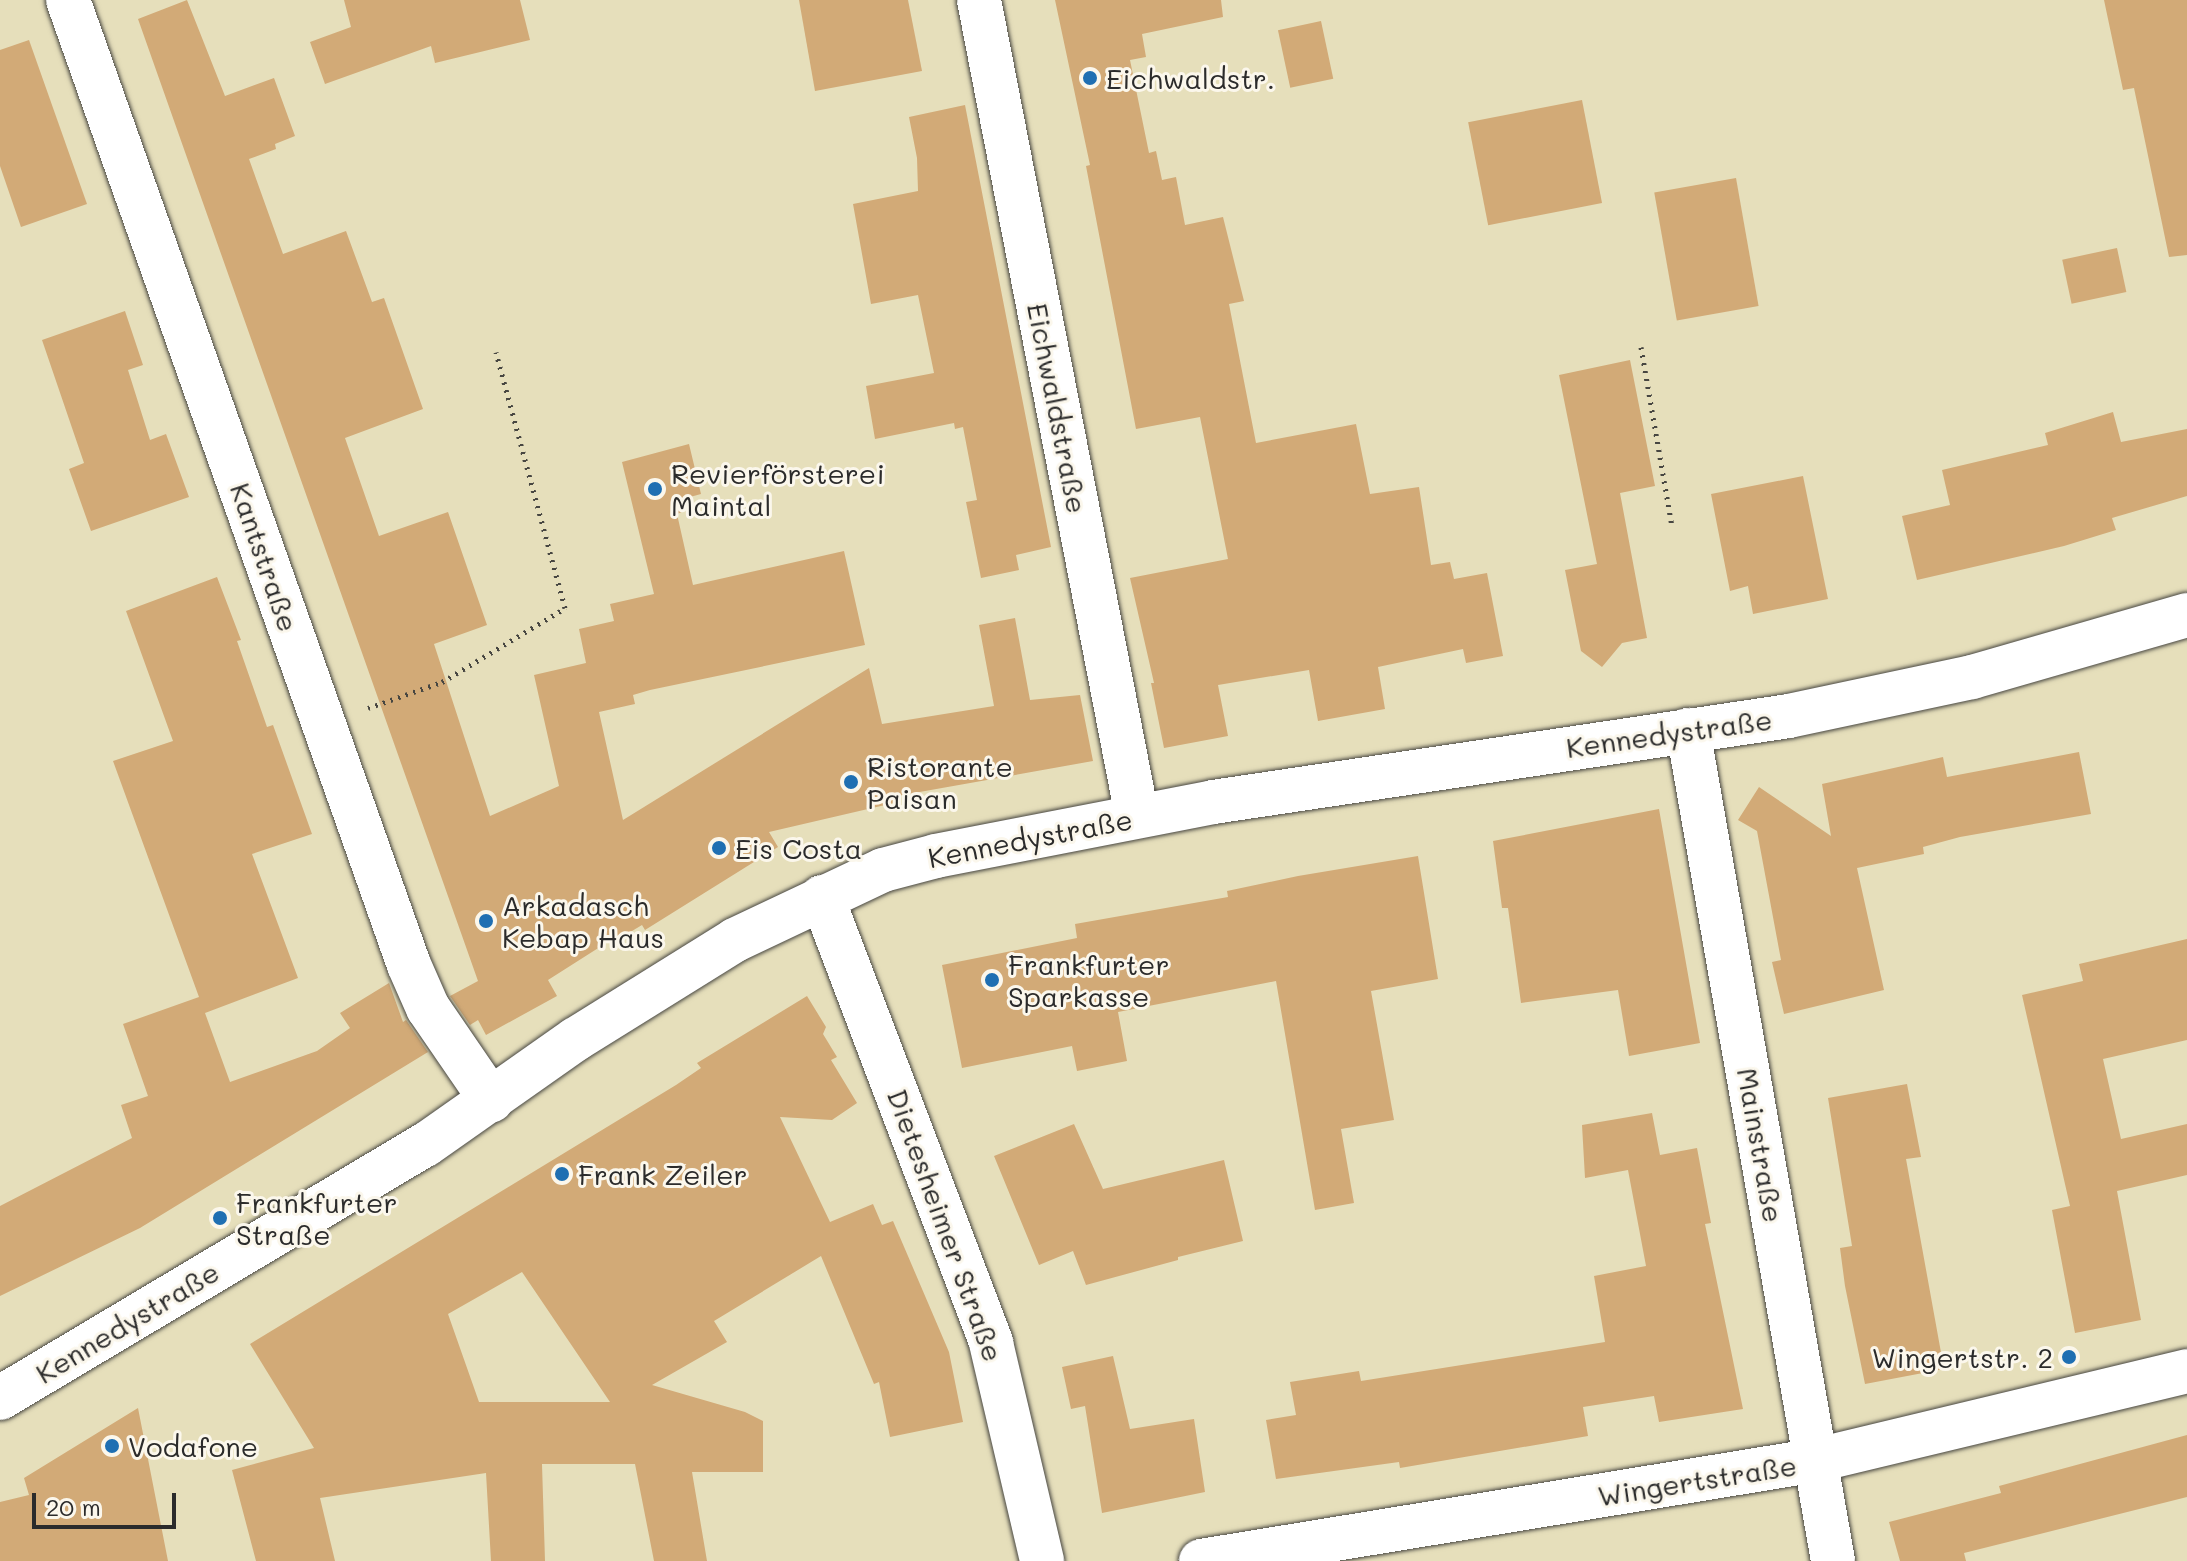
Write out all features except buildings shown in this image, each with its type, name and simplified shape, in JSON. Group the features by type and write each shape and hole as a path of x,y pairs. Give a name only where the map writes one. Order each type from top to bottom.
{"street":[{"name":"Kantstraße","path":"68,0 409,965 428,1008 491,1100"},
{"name":"Eichwaldstraße","path":"979,0 1137,816"},
{"name":"Kennedystraße","path":"0,1398 425,1145 576,1039 735,940 883,870 936,856 1213,802 1789,716 1972,677 2187,615"},
{"name":"Mainstraße","path":"1688,730 1833,1561"},
{"name":"Dietesheimer Straße","path":"822,897 991,1343 1042,1561"},
{"name":"Wingertstraße","path":"1201,1561 1817,1460 2187,1371"}],"path":[{"path":"1641,347 1672,526"},
{"path":"324,724 442,682 565,608 496,352"}],"place":[{"name":"Eichwaldstr.","path":"1090,78"},
{"name":"Revierförsterei Maintal","path":"655,489"},
{"name":"Ristorante Paisan","path":"851,782"},
{"name":"Eis Costa","path":"719,848"},
{"name":"Arkadasch Kebap Haus","path":"486,921"},
{"name":"Frankfurter Sparkasse","path":"992,980"},
{"name":"Frank Zeiler","path":"562,1174"},
{"name":"Frankfurter Straße","path":"220,1218"},
{"name":"Wingertstr. 2","path":"2069,1357"},
{"name":"Vodafone","path":"112,1446"}]}
